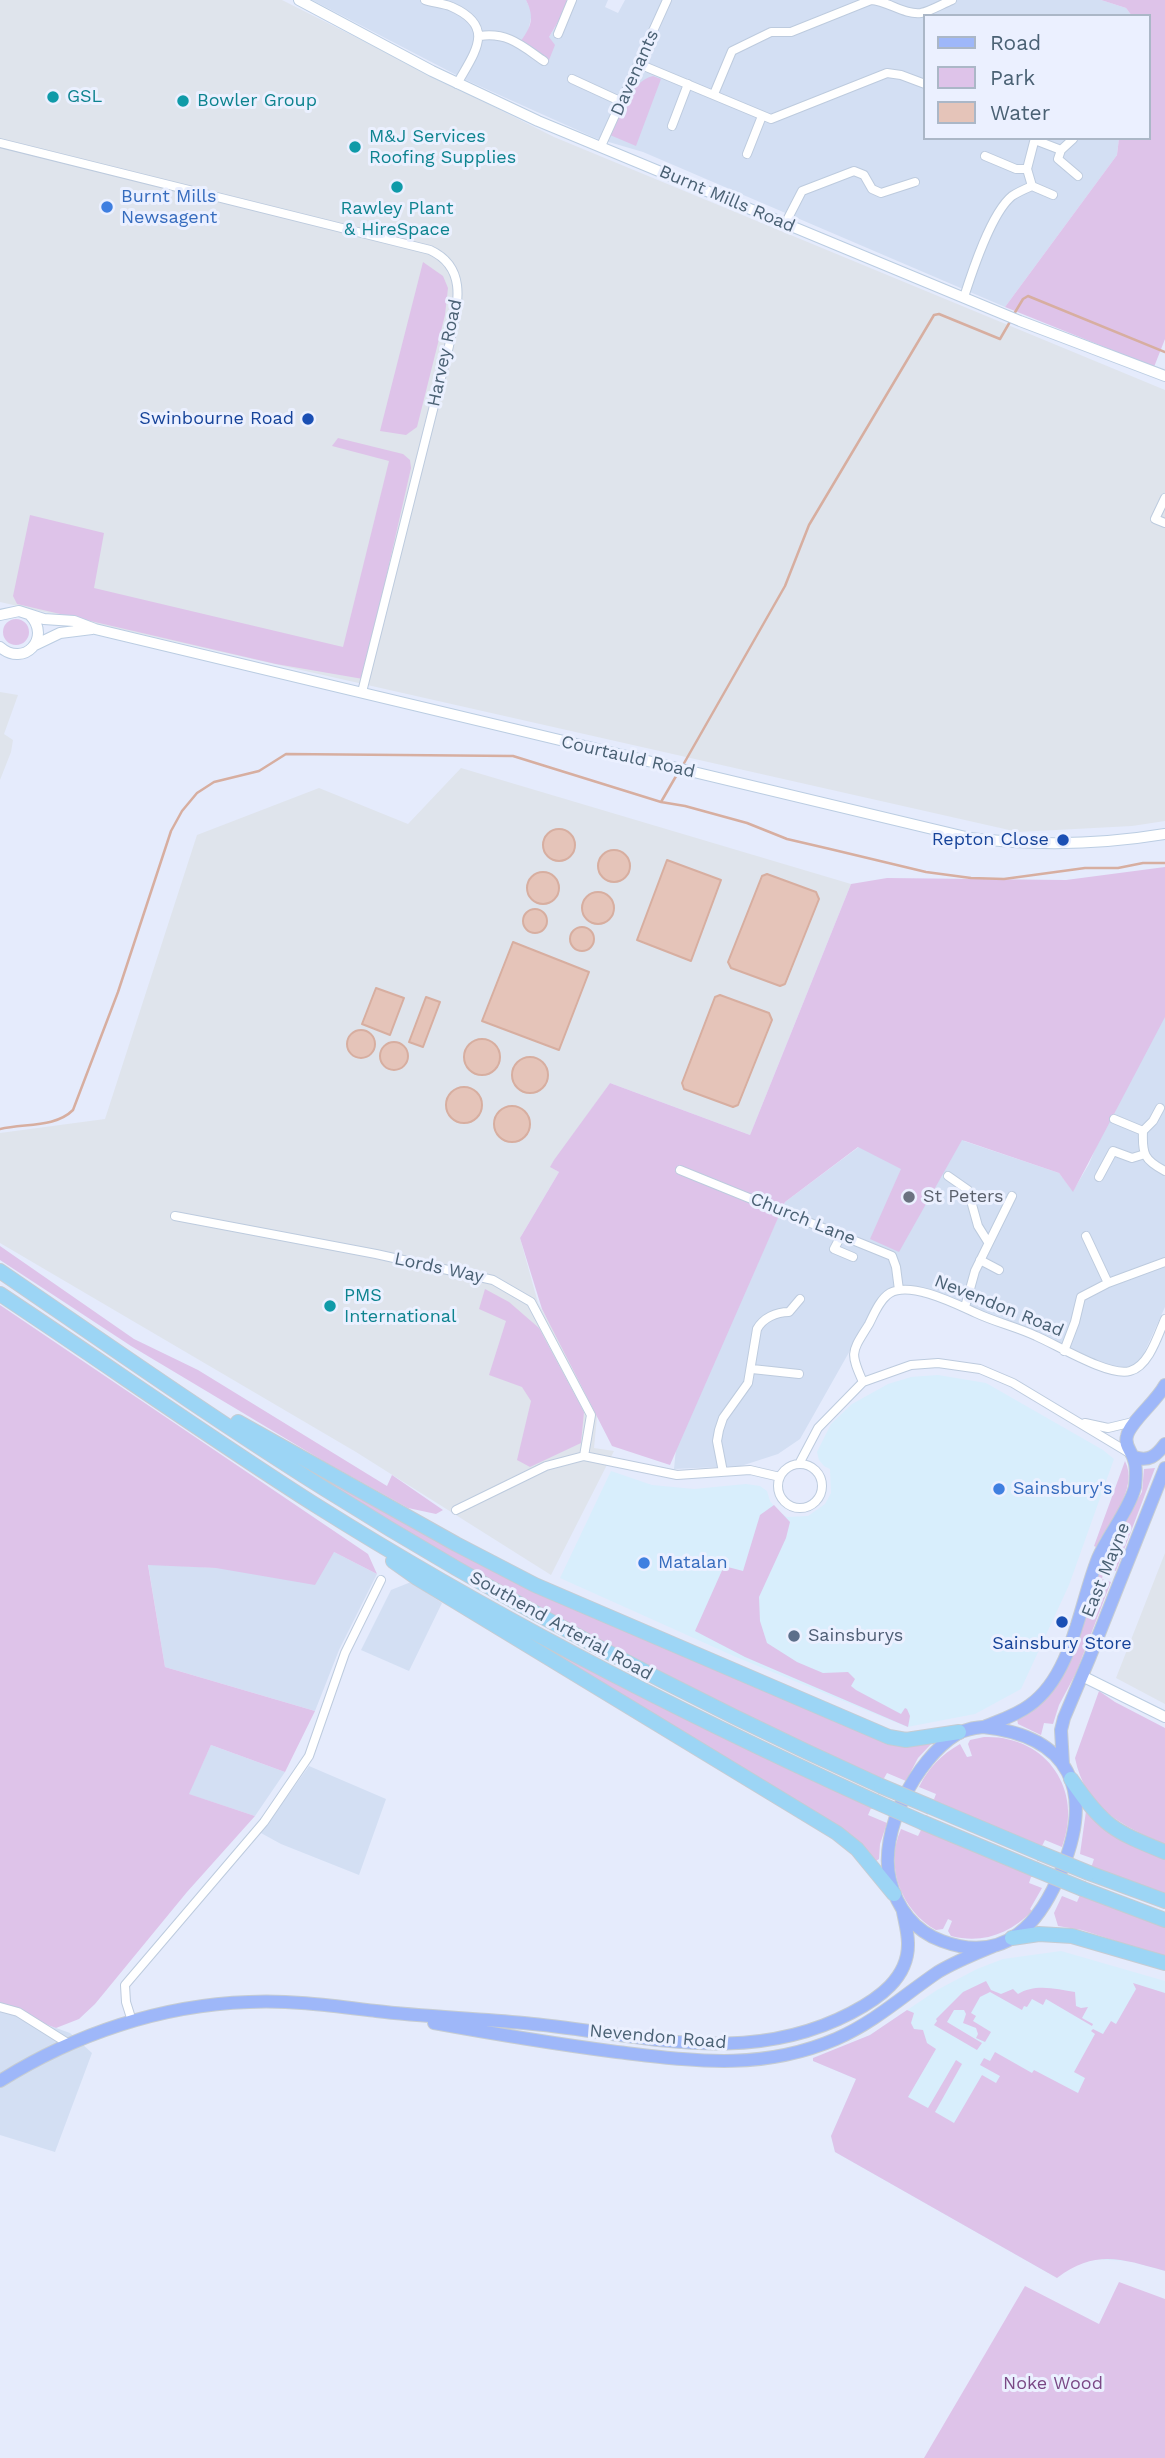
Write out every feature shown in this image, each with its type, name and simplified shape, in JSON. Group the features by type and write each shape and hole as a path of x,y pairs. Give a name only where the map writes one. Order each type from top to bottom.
{"highway":[{"name":"Southend Arterial Road","path":"0,1271 326,1490 485,1584 692,1696 881,1786 1089,1873 1165,1901"},
{"name":"Southend Arterial Road","path":"0,1294 317,1506 476,1600 615,1676 753,1745 874,1801 1034,1869 1165,1920"},
{"path":"122,1354 321,1469 495,1565 575,1604 888,1737 906,1740 959,1732"},
{"path":"317,1506 417,1578 836,1833 857,1849 894,1894"},
{"path":"1070,1779 1089,1805 1111,1828 1165,1852"},
{"path":"1012,1938 1039,1934 1072,1936 1165,1963"}],"main road":[{"path":"1135,1421 1150,1408 1165,1385"},
{"name":"East Mayne","path":"983,1727 1030,1705 1055,1679 1066,1657 1097,1561 1133,1491 1136,1476 1126,1437 1135,1421"},
{"path":"1132,1456 1144,1460 1153,1457 1165,1444"},
{"name":"East Mayne","path":"1063,1764 1062,1722 1165,1468"},
{"path":"983,1727 1023,1734 1041,1744 1063,1764 1077,1805 1077,1822 1065,1862 1045,1906 1012,1938 996,1945 964,1947 948,1944 919,1928 903,1912 894,1894 886,1865 888,1842 894,1824 924,1764 959,1732 983,1727"},
{"name":"Nevendon Road","path":"375,2011 566,2027 685,2044 732,2045 766,2042 834,2022 876,1999 891,1985 902,1972 907,1955 908,1943 903,1912"},
{"name":"Nevendon Road","path":"0,2081 69,2044 132,2021 206,2005 250,2001 326,2004 482,2032 656,2057 709,2062 749,2061 804,2051 851,2032 885,2013 939,1972 996,1945"}],"street":[{"name":"Burnt Mills Road","path":"299,0 457,83 538,121 1020,321 1165,376"},
{"path":"425,0 440,2 453,8 479,30 477,46 457,83"},
{"path":"558,34 572,0"},
{"name":"Davenants","path":"601,146 667,0"},
{"path":"714,94 732,51 771,32 791,32 871,1 921,13 952,0"},
{"path":"480,36 493,34 508,38 544,61"},
{"path":"639,64 771,119 887,73 923,83"},
{"path":"572,79 622,103"},
{"path":"672,126 688,84"},
{"path":"747,154 762,116"},
{"path":"1032,186 1027,169 1035,140"},
{"path":"1037,140 1061,150"},
{"path":"1072,140 1061,150 1058,159 1078,176"},
{"name":"Harvey Road","path":"0,144 430,250 440,255 455,273 458,291 449,345 362,692"},
{"path":"985,156 1016,169 1027,169"},
{"path":"785,224 802,191 854,171 864,176 872,190 881,192 915,182"},
{"path":"1032,186 1053,195"},
{"path":"964,298 977,258 1001,210 1010,198 1032,186"},
{"path":"1165,498 1155,519 1165,523"},
{"name":"Courtauld Road","path":"1,616 19,611 74,621 95,629 970,838 1069,844 1122,841 1165,834"},
{"path":"30,615 35,620 38,633 34,645"},
{"name":"Courtauld Road","path":"0,647 6,652 18,655 60,633 95,629"},
{"path":"1160,1108 1143,1131 1143,1150 1150,1162 1165,1171"},
{"path":"1114,1119 1143,1131"},
{"path":"1099,1177 1113,1152 1132,1158 1145,1153"},
{"name":"Church Lane","path":"680,1170 892,1256 897,1267 899,1290"},
{"path":"948,1176 968,1190 978,1226 988,1242"},
{"path":"965,1307 979,1260 1012,1196"},
{"name":"Lords Way","path":"175,1216 376,1254 493,1280 531,1302 591,1415 584,1456"},
{"path":"842,1234 834,1249 853,1257"},
{"path":"1086,1236 1108,1283"},
{"path":"979,1260 999,1270"},
{"path":"1064,1351 1081,1297 1108,1283 1165,1262"},
{"path":"863,1382 853,1357 855,1348 883,1300 891,1292 899,1290"},
{"name":"Nevendon Road","path":"899,1290 913,1290 965,1307 1111,1370 1131,1371 1144,1361 1165,1319"},
{"path":"723,1472 719,1430 723,1418 748,1383 757,1329 761,1321 789,1312 800,1299"},
{"path":"799,1464 818,1428 863,1382 911,1365 938,1363 980,1368 1013,1383 1132,1456"},
{"path":"752,1369 799,1374"},
{"path":"1082,1423 1108,1428 1135,1421"},
{"path":"456,1510 546,1466 584,1456 677,1475 750,1470 780,1477"},
{"path":"799,1464 817,1472 821,1480 821,1491 812,1505 804,1508 791,1507 783,1501 779,1493 780,1477 789,1467 799,1464"},
{"path":"132,2021 124,1993 125,1985 264,1822 309,1756 342,1662 358,1624 382,1580"},
{"path":"1082,1676 1165,1717"},
{"path":"0,2007 18,2012 69,2044"}],"shaded area":[{"path":"0,0 282,0 554,137 1165,390 1165,821 1132,826 1018,832 0,602"},
{"path":"312,0 526,0 532,13 528,32 549,37 564,12 567,0 608,0 605,7 618,13 625,0 1101,0 1126,8 1130,14 923,14 923,140 1119,140 1117,155 1005,307 643,152 595,138 466,80"},
{"path":"0,692 18,695 4,734 13,740 0,780"},
{"path":"461,768 851,884 750,1135 610,1083 551,1167 559,1172 520,1238 538,1303 598,1406 594,1448 614,1451 551,1575 356,1452 0,1243 0,1133 105,1119 197,835 319,788 408,824"},
{"path":"1165,1013 1165,1307 1141,1360 1135,1366 1116,1368 929,1294 886,1291 800,1439 778,1454 741,1466 674,1469 677,1438 785,1202 939,1087 980,1107 964,1141 1059,1173 1073,1191 1089,1164 1110,1113"},
{"path":"938,1375 986,1383 1103,1450 1114,1459 1069,1585 1021,1689 975,1714 907,1727 736,1657 560,1578 611,1471 652,1485 694,1489 746,1484 760,1486 767,1491 777,1510 787,1517 808,1516 825,1504 831,1493 830,1469 819,1460 817,1452 831,1424 852,1404 888,1384 911,1377"},
{"path":"334,1552 377,1574 339,1650 315,1711 165,1667 148,1564 216,1568"},
{"path":"1165,1553 1165,1704 1116,1678"},
{"path":"411,1582 442,1603 409,1671 361,1650 391,1590"},
{"path":"211,1745 285,1772 255,1816 188,1794"},
{"path":"309,1766 386,1799 359,1875 281,1844 261,1833"},
{"path":"1061,1951 1165,1981 1165,2271 1129,2261 1091,2259 1074,2265 1057,2278 835,2152 831,2136 856,2079 813,2059 870,2035 937,1990 977,1969 1003,1959"},
{"path":"0,2008 70,2033 92,2053 55,2152 0,2135"}],"green space":[{"path":"526,0 567,0 564,12 549,37 555,45 547,65 517,46 531,19"},
{"path":"1101,0 1165,0 1165,339 1154,367 1005,307 1117,155 1119,140 1151,140 1151,14 1130,14 1126,8"},
{"path":"653,76 661,79 636,146 610,135 632,92 645,79"},
{"path":"423,262 443,276 448,288 445,315 417,427 406,435 380,431"},
{"path":"338,438 403,454 410,460 411,468 363,679 276,664 17,604 13,596 30,515 104,533 94,588 343,647 389,461 332,446"},
{"path":"16,619 25,623 29,632 25,641 16,645 7,641 3,632 7,623"},
{"path":"1165,867 1165,1017 1073,1192 1059,1173 962,1140 899,1252 870,1239 901,1169 858,1147 785,1202 670,1465 612,1446 542,1309 520,1238 559,1172 550,1167 554,1160 610,1083 750,1135 851,884 887,878 1066,880"},
{"path":"0,1246 134,1339 198,1370 387,1486 392,1475 443,1510 436,1514 408,1508 325,1462 131,1346 0,1260"},
{"path":"485,1289 509,1302 539,1328 584,1412 581,1443 530,1467 517,1460 531,1401 522,1387 489,1375 506,1321 479,1309"},
{"path":"0,1305 368,1554 377,1574 334,1552 315,1585 216,1568 148,1565 165,1667 315,1711 285,1772 211,1745 189,1794 255,1816 187,1892 95,2004 79,2019 56,2028 0,2008"},
{"path":"1125,1461 1128,1482 1121,1505 1096,1547 1094,1546"},
{"path":"1155,1468 1114,1571 1117,1554 1108,1550 1142,1492 1144,1469"},
{"path":"317,1473 454,1549 883,1740 933,1742 918,1758 906,1781 887,1773 883,1780 706,1697 507,1591 315,1477"},
{"path":"774,1505 790,1522 786,1538 759,1597 760,1621 767,1643 797,1662 823,1673 848,1672 855,1679 851,1686 856,1690 901,1714 907,1709 910,1716 908,1727 745,1657 695,1631 724,1566 743,1571 760,1515"},
{"path":"1103,1561 1102,1579 1111,1582 1053,1724 1044,1723 1041,1735 1018,1724 1017,1719 1050,1693 1066,1671"},
{"path":"548,1648 872,1806 868,1815 887,1823 880,1844 879,1859 876,1861 861,1845"},
{"path":"1099,1691 1165,1728 1165,1844 1134,1830 1108,1813 1087,1790 1080,1775 1075,1758"},
{"path":"984,1737 1006,1739 1025,1745 1042,1756 1054,1770 1063,1786 1068,1805 1068,1826 1062,1847 1045,1840 1041,1848 933,1802 936,1794 919,1787 931,1768 947,1753 960,1744 967,1757 972,1756 968,1744 970,1740"},
{"path":"1086,1811 1165,1858 1165,1896 1091,1868 1094,1859 1080,1854"},
{"path":"922,1828 1032,1874 1029,1883 1042,1888 1030,1909 1032,1911 1014,1926 984,1938 951,1936 948,1931 952,1921 948,1919 943,1929 936,1930 924,1922 914,1912 899,1887 895,1858 901,1829 918,1836"},
{"path":"1081,1893 1165,1925 1165,1957 1082,1930 1058,1926 1054,1913 1062,1896 1077,1902"},
{"path":"986,1981 991,1990 1001,1994 1013,1989 1018,1994 1039,1988 1075,1992 1076,2006 1088,2007 1082,2018 1093,2024 1092,2026 1046,1999 1043,2005 1032,1999 1022,2010 990,1992 980,1997 971,2013 976,2016 973,2021 991,2032 985,2042 976,2038 976,2028 963,2023 966,2014 964,2010 954,2010 947,2022 982,2043 977,2050 934,2025 936,2019 963,1992"},
{"path":"1133,1983 1165,1993 1165,2271 1109,2259 1084,2263 1057,2278 835,2152 831,2136 856,2079 813,2061 813,2058 870,2035 907,2010 914,2013 911,2023 914,2029 923,2030 927,2043 936,2049 908,2097 928,2108 956,2060 962,2064 935,2112 954,2123 982,2075 996,2083 1000,2076 980,2065 984,2058 990,2061 995,2052 1032,2073 1034,2070 1078,2093 1085,2078 1074,2072 1095,2034 1091,2031 1093,2029 1103,2034 1111,2021 1116,2024 1136,1989"},
{"name":"Noke Wood","path":"1119,2282 1165,2299 1165,2458 924,2458 1025,2286 1099,2324"}],"water":[{"path":"559,829 570,834 575,845 570,856 559,861 548,856 543,845 548,834"},
{"path":"614,850 625,855 630,866 625,877 614,882 603,877 598,866 603,855"},
{"path":"667,860 721,880 691,961 637,940"},
{"path":"543,872 554,877 559,888 554,899 543,904 532,899 527,888 532,877"},
{"path":"767,874 816,892 819,899 785,984 780,986 731,968 728,962 762,876"},
{"path":"598,892 609,897 614,908 609,919 598,924 587,919 582,908 587,897"},
{"path":"535,909 544,912 547,921 544,930 535,933 526,930 523,921 526,912"},
{"path":"582,927 591,930 594,939 591,948 582,951 573,948 570,939 573,930"},
{"path":"513,942 589,972 559,1050 482,1021"},
{"path":"376,988 404,998 390,1035 362,1024"},
{"path":"720,995 769,1013 772,1020 738,1105 733,1107 684,1089 682,1083 715,997"},
{"path":"426,997 440,1002 423,1047 409,1042"},
{"path":"361,1030 371,1034 375,1044 371,1054 361,1058 351,1054 347,1044 351,1034"},
{"path":"482,1039 495,1044 500,1057 495,1070 482,1075 469,1070 464,1057 469,1044"},
{"path":"394,1042 404,1046 408,1056 404,1066 394,1070 384,1066 380,1056 384,1046"},
{"path":"530,1057 543,1062 548,1075 543,1088 530,1093 517,1088 512,1075 517,1062"},
{"path":"464,1087 477,1092 482,1105 477,1118 464,1123 451,1118 446,1105 451,1092"},
{"path":"512,1106 525,1111 530,1124 525,1137 512,1142 499,1137 494,1124 499,1111"}],"waterway":[{"path":"1014,314 1023,299 1028,296 1165,352"},
{"path":"683,765 785,586 809,525 934,315 939,314 1000,339 1011,320"},
{"path":"0,1129 57,1120 73,1110 118,992 171,831 182,811 197,793 214,782 259,771 286,754 513,756 661,802"},
{"path":"679,771 661,802 747,823 787,839 926,872 1004,879 1085,868 1165,863"}],"place":[{"name":"GSL","path":"53,97"},
{"name":"Bowler Group","path":"183,101"},
{"name":"M&J Services Roofing Supplies","path":"355,147"},
{"name":"Rawley Plant & HireSpace","path":"397,187"},
{"name":"Burnt Mills Newsagent","path":"107,207"},
{"name":"Swinbourne Road","path":"308,419"},
{"name":"Repton Close","path":"1063,840"},
{"name":"St Peters","path":"909,1197"},
{"name":"PMS International","path":"330,1306"},
{"name":"Sainsbury's","path":"999,1489"},
{"name":"Matalan","path":"644,1563"},
{"name":"Sainsbury Store","path":"1062,1622"},
{"name":"Sainsburys","path":"794,1636"}]}
